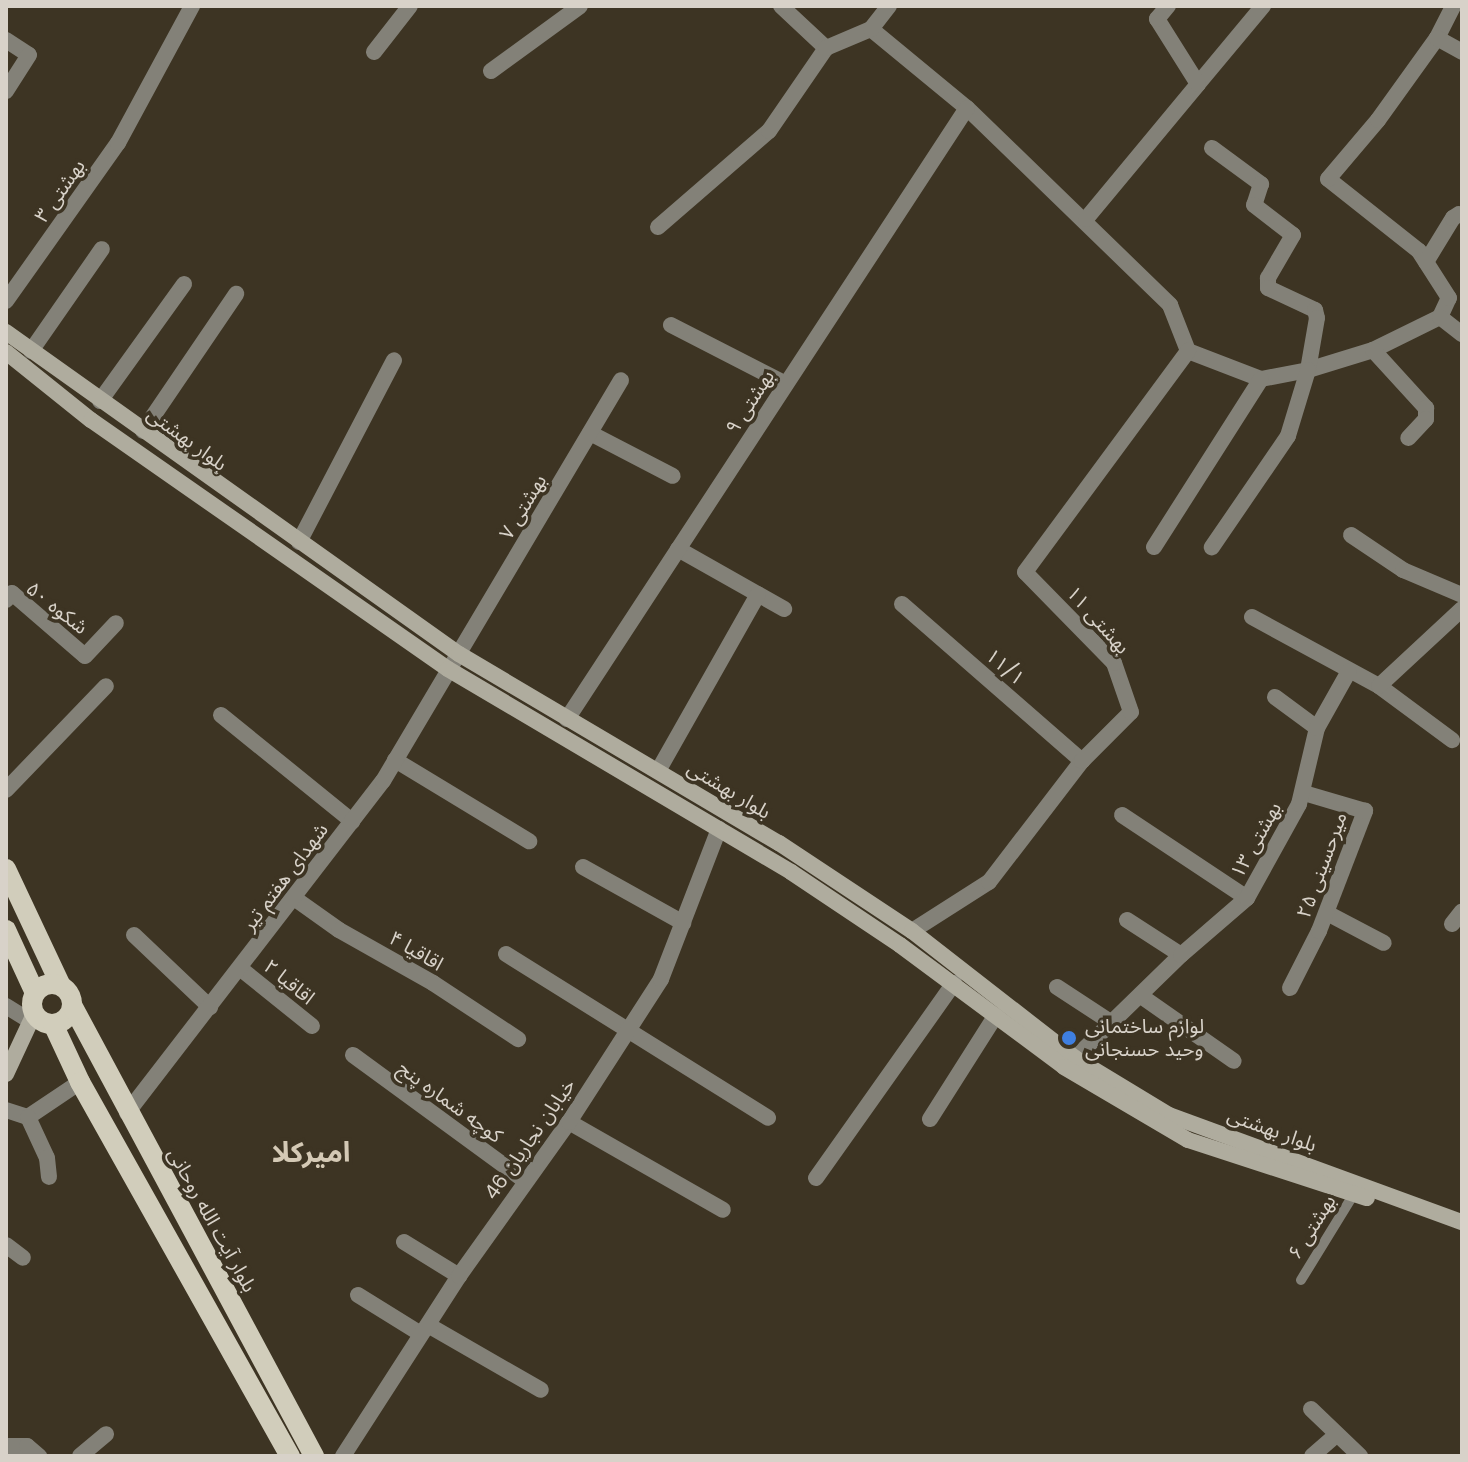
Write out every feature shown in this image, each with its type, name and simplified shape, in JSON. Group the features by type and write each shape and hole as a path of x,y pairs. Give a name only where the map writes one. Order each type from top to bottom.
{"main road":[{"name":"بلوار بهشتی","path":"6,332 459,654 727,813 912,931 1075,1058 1169,1115 1462,1222"},
{"name":"بلوار بهشتی","path":"6,352 91,420 448,669 791,872 954,983 1064,1067 1188,1140 1354,1194 1462,1234"},
{"path":"230,515 239,500"},
{"path":"719,829 727,813"},
{"path":"6,869 72,1005 66,1018 53,1024 32,1018"},
{"path":"6,930 35,993 32,1018 6,1074"},
{"path":"35,993 47,985 61,986"},
{"name":"بلوار آیت الله روحانی","path":"72,1005 127,1113 314,1456"},
{"path":"53,1024 80,1082 290,1456"}],"street":[{"name":"بهشتی ۳","path":"6,301 118,143 192,6"},
{"path":"374,52 410,6"},
{"path":"491,71 580,6"},
{"path":"781,6 826,48"},
{"path":"658,227 769,131 826,48 871,29 889,6"},
{"path":"1168,6 1157,19 1198,84"},
{"path":"1086,219 1263,6"},
{"path":"871,29 967,108 1086,219 1170,305 1188,351 1261,379 1308,370 1373,350 1440,317 1456,302 1419,251 1328,179 1378,120 1437,38 1453,6"},
{"path":"1437,38 1462,52"},
{"path":"6,40 29,55 6,91"},
{"name":"بهشتی ۹","path":"567,719 967,108"},
{"path":"1212,148 1261,184 1254,205 1293,235 1267,284 1315,310 1317,318 1308,370 1288,436 1212,547"},
{"path":"1426,262 1453,218 1459,214"},
{"path":"31,351 102,249"},
{"path":"100,401 184,284"},
{"path":"143,431 236,294"},
{"path":"1440,317 1462,334"},
{"path":"671,325 786,384"},
{"path":"1373,350 1426,408 1426,419 1408,438"},
{"name":"بهشتی ۱۱","path":"912,931 989,882 1082,761 1131,712 1114,663 1025,572 1188,351"},
{"path":"299,542 394,360"},
{"path":"1154,547 1261,379"},
{"name":"بهشتی ۷","path":"459,654 621,380"},
{"path":"590,433 673,476"},
{"path":"1351,535 1403,570 1462,595"},
{"path":"678,549 784,609"},
{"name":"شکوه ۵۰","path":"6,600 12,593 85,656 116,623"},
{"path":"658,771 758,594"},
{"name":"۱۱/۱","path":"902,604 1082,761"},
{"path":"1379,686 1462,609"},
{"path":"1252,617 1379,686 1452,740"},
{"name":"شهدای هفتم تیر","path":"127,1113 241,969 352,821 395,760 459,654"},
{"name":"بهشتی ۱۳","path":"1075,1058 1181,955 1247,898 1304,793 1317,728 1349,671"},
{"path":"6,790 106,686"},
{"path":"1275,697 1317,728"},
{"path":"221,715 352,821"},
{"path":"395,760 529,841"},
{"name":"میرحسینی ۲۵","path":"1290,988 1327,913 1365,811 1304,793"},
{"path":"1122,815 1247,898"},
{"name":"خیابان نجاریان 46","path":"343,1456 459,1276 569,1122 661,979 719,829"},
{"path":"583,867 683,923"},
{"name":"اقاقیا ۴","path":"294,898 339,930 433,983 518,1039"},
{"path":"1327,913 1384,943"},
{"path":"1127,920 1181,955"},
{"path":"134,935 210,1007"},
{"path":"506,954 768,1118"},
{"name":"اقاقیا ۲","path":"241,969 312,1026"},
{"path":"816,1178 954,983"},
{"path":"1057,987 1112,1023"},
{"path":"1141,996 1234,1061"},
{"path":"6,1006 32,1018"},
{"path":"930,1119 996,1015"},
{"name":"کوچه شماره پنج","path":"353,1055 525,1181"},
{"path":"28,1117 80,1082"},
{"path":"6,1110 28,1117 47,1158 49,1177"},
{"path":"569,1122 723,1210"},
{"path":"404,1242 459,1276"},
{"path":"6,1245 23,1258"},
{"path":"358,1295 541,1390"},
{"path":"1311,1409 1360,1456"},
{"path":"80,1456 106,1434"},
{"path":"1312,1456 1336,1435"},
{"path":"6,1446 27,1446 39,1456"}],"lane":[{"name":"بهشتی ۶","path":"1301,1280 1354,1194"}],"place":[{"name":"لوازم ساختمانی وحید حسنجانی","path":"1069,1038"}],"district":[{"name":"امیرکلا","path":"311,1153"}]}
